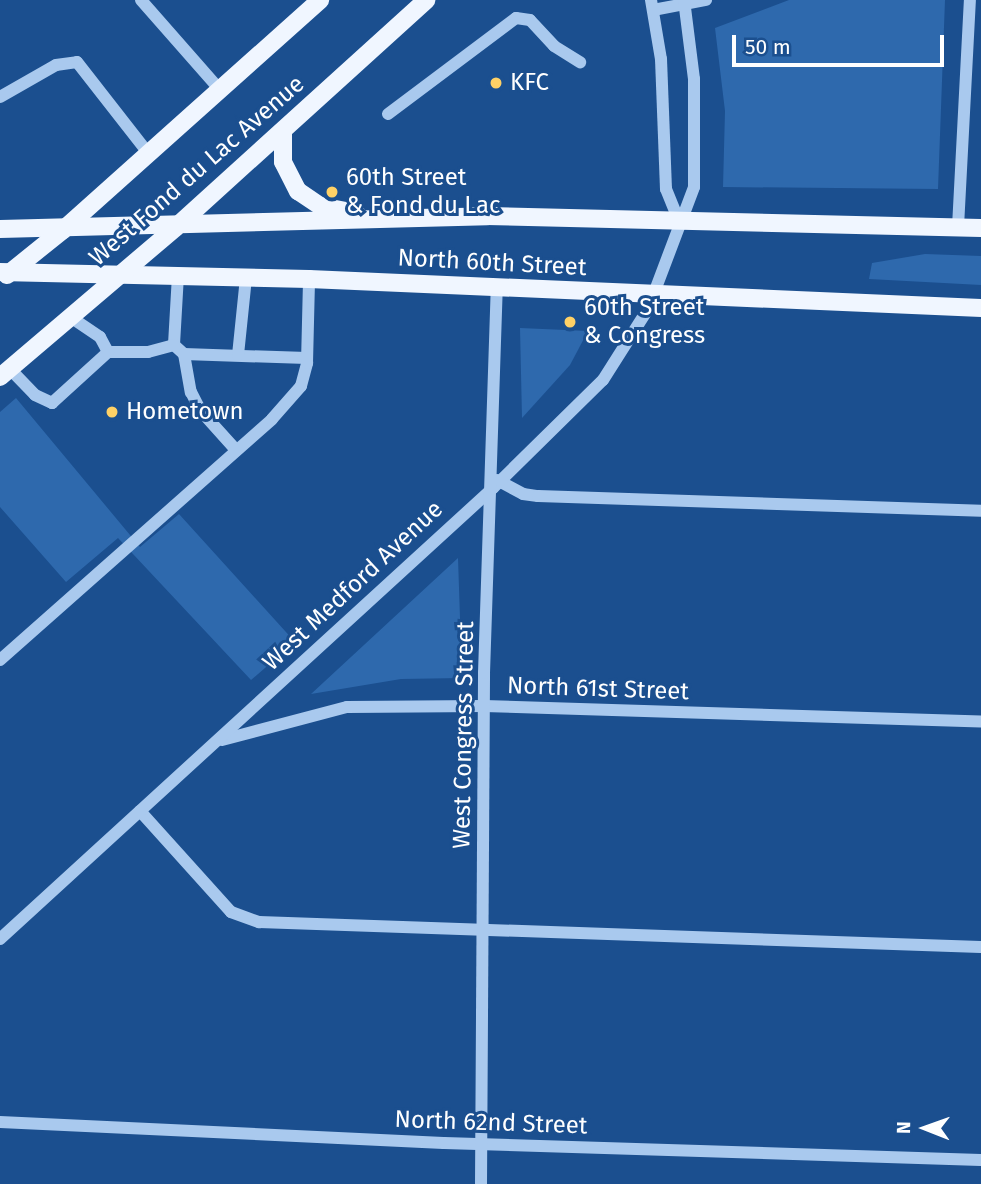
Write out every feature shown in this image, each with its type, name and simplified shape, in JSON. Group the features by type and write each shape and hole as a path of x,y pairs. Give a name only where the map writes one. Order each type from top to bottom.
{"main road":[{"name":"West Fond du Lac Avenue","path":"4,275 64,230 320,0"},
{"name":"West Fond du Lac Avenue","path":"5,373 117,273 176,227 426,0"},
{"path":"283,131 283,162 304,197 332,209 401,219"},
{"name":"North 60th Street","path":"0,229 64,230 487,216 680,223 981,228"},
{"name":"North 60th Street","path":"4,275 117,273 309,279 496,286 653,296 981,308"}],"street":[{"path":"141,0 220,90"},
{"path":"680,223 666,189 665,114 652,5 706,0"},
{"path":"958,227 970,0"},
{"path":"680,223 694,187 694,79 684,1"},
{"path":"388,114 516,18 530,20 554,46 580,62"},
{"path":"0,97 56,65 77,62 148,153"},
{"name":"West Medford Avenue","path":"0,939 218,741 603,380 653,296 680,223"},
{"path":"174,345 178,275"},
{"path":"238,355 246,277"},
{"path":"0,660 236,450 301,386 307,358 309,279"},
{"name":"West Congress Street","path":"481,1184 484,706 495,484 496,286"},
{"path":"69,316 100,337 108,352"},
{"path":"5,373 51,403 108,352 148,352 174,345"},
{"path":"174,345 184,354 191,392 200,410 236,450"},
{"path":"184,354 307,358"},
{"path":"495,484 523,494 538,495 981,511"},
{"name":"North 61st Street","path":"218,741 347,707 484,706 981,722"},
{"path":"140,811 231,912 244,919 981,947"},
{"name":"North 62nd Street","path":"0,1122 482,1144 981,1160"}],"shaded area":[{"path":"789,0 945,0 938,189 723,187 725,111 715,28"},
{"path":"925,254 981,256 981,285 869,279 872,263"},
{"path":"520,328 588,331 570,365 522,418"},
{"path":"16,398 140,547 179,514 295,642 251,680 118,538 66,582 0,507 0,412"},
{"path":"458,558 462,678 401,679 311,694"}],"place":[{"name":"KFC","path":"496,83"},
{"name":"60th Street & Fond du Lac","path":"332,192"},
{"name":"60th Street & Congress","path":"570,322"},
{"name":"Hometown","path":"112,412"}]}
